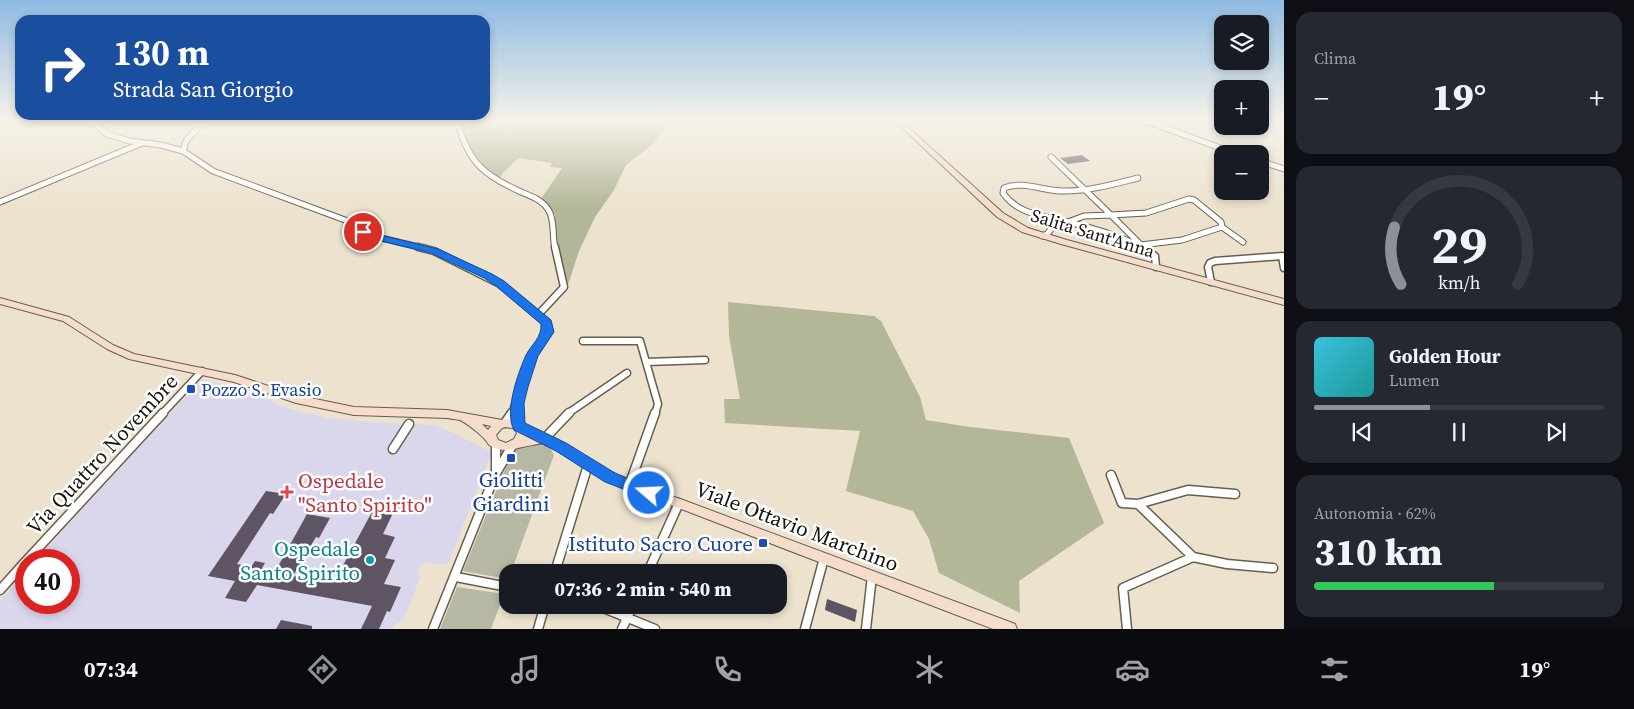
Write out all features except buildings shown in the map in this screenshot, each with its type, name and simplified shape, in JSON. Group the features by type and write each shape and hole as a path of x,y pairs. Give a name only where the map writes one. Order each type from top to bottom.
{"street":[{"path":"0,202 130,150"},
{"path":"468,150 482,172 490,178 536,199 548,209 551,215 552,236 564,287 538,315"},
{"name":"Salita Sant'Anna","path":"930,150 1000,215 1025,230 1284,302"},
{"path":"183,151 212,171 346,220 376,237 434,251 446,256 500,284 547,323 548,332 532,356 518,403 511,417 494,429 495,474"},
{"path":"1050,157 1141,245 1155,256 1156,267"},
{"path":"1269,164 1284,169"},
{"path":"1138,178 1087,191 1054,191 1008,186 1004,188 1003,193 1007,200 1024,211 1068,222 1141,245 1176,243 1192,239 1222,225"},
{"path":"1068,222 1077,216 1141,214 1189,199 1194,200 1243,242"},
{"path":"1042,236 1047,234 1059,220"},
{"path":"1211,282 1208,266 1215,261 1282,256 1284,268"},
{"path":"0,301 66,319 110,347 132,357 202,371 324,406 380,413 458,416 504,423 520,428"},
{"path":"583,341 640,341 658,404 629,486"},
{"path":"646,362 706,360"},
{"name":"Via Quattro Novembre","path":"38,549 202,371"},
{"path":"458,416 477,426 494,442 506,447 544,439 568,414 627,373"},
{"path":"434,629 495,474 521,438 517,417 518,403"},
{"path":"393,449 409,424"},
{"name":"Viale Ottavio Marchino","path":"520,428 561,447 588,466 629,486 872,576 984,624 1010,629"},
{"path":"557,564 588,466"},
{"path":"1111,475 1122,503 1138,504 1188,490 1235,494"},
{"path":"652,564 679,503"},
{"path":"1138,504 1193,557 1227,564 1273,568"},
{"path":"1127,629 1123,588 1193,557"},
{"path":"805,629 824,558"},
{"name":"Via Quattro Novembre","path":"0,590 15,574"},
{"path":"866,629 872,576"},
{"path":"456,577 499,585"},
{"path":"538,629 542,614"},
{"path":"620,614 655,629"},
{"path":"622,629 629,614"}],"shaded area":[{"name":"Ospedale \"Santo Spirito\"","path":"202,379 241,389 293,410 328,418 436,425 492,452 449,562 446,565 429,562 420,566 417,574 421,575 404,619 391,629 0,629 0,600 15,583 15,614 80,614 80,549 46,549"}],"green space":[{"path":"470,150 645,150 626,165 614,190 595,217 579,251 567,288 555,235 555,215 551,208 541,199 562,168 550,167 552,163 518,158 501,175 499,181"},
{"path":"728,302 874,316 881,321 920,397 926,420 1069,438 1104,523 1019,581 1020,613 939,573 929,539 913,511 846,491 860,431 725,423 724,399 740,399 729,336"},
{"path":"526,444 549,446 554,455 514,564 499,564 499,578 463,571 508,462 516,449"},
{"path":"457,587 499,593 499,607 491,629 440,629"}],"place":[{"name":"Pozzo S. Evasio","path":"191,389"},
{"name":"Giolitti Giardini","path":"511,458"},
{"name":"Ospedale \"Santo Spirito\"","path":"287,492"},
{"name":"Istituto Sacro Cuore","path":"763,543"},
{"name":"Ospedale Santo Spirito","path":"370,560"}],"route":[{"path":"363,232 434,251 488,276 547,323 548,332 532,356 526,371 518,403 517,417 519,426 521,429 561,447 588,466 610,478 649,493"}]}
